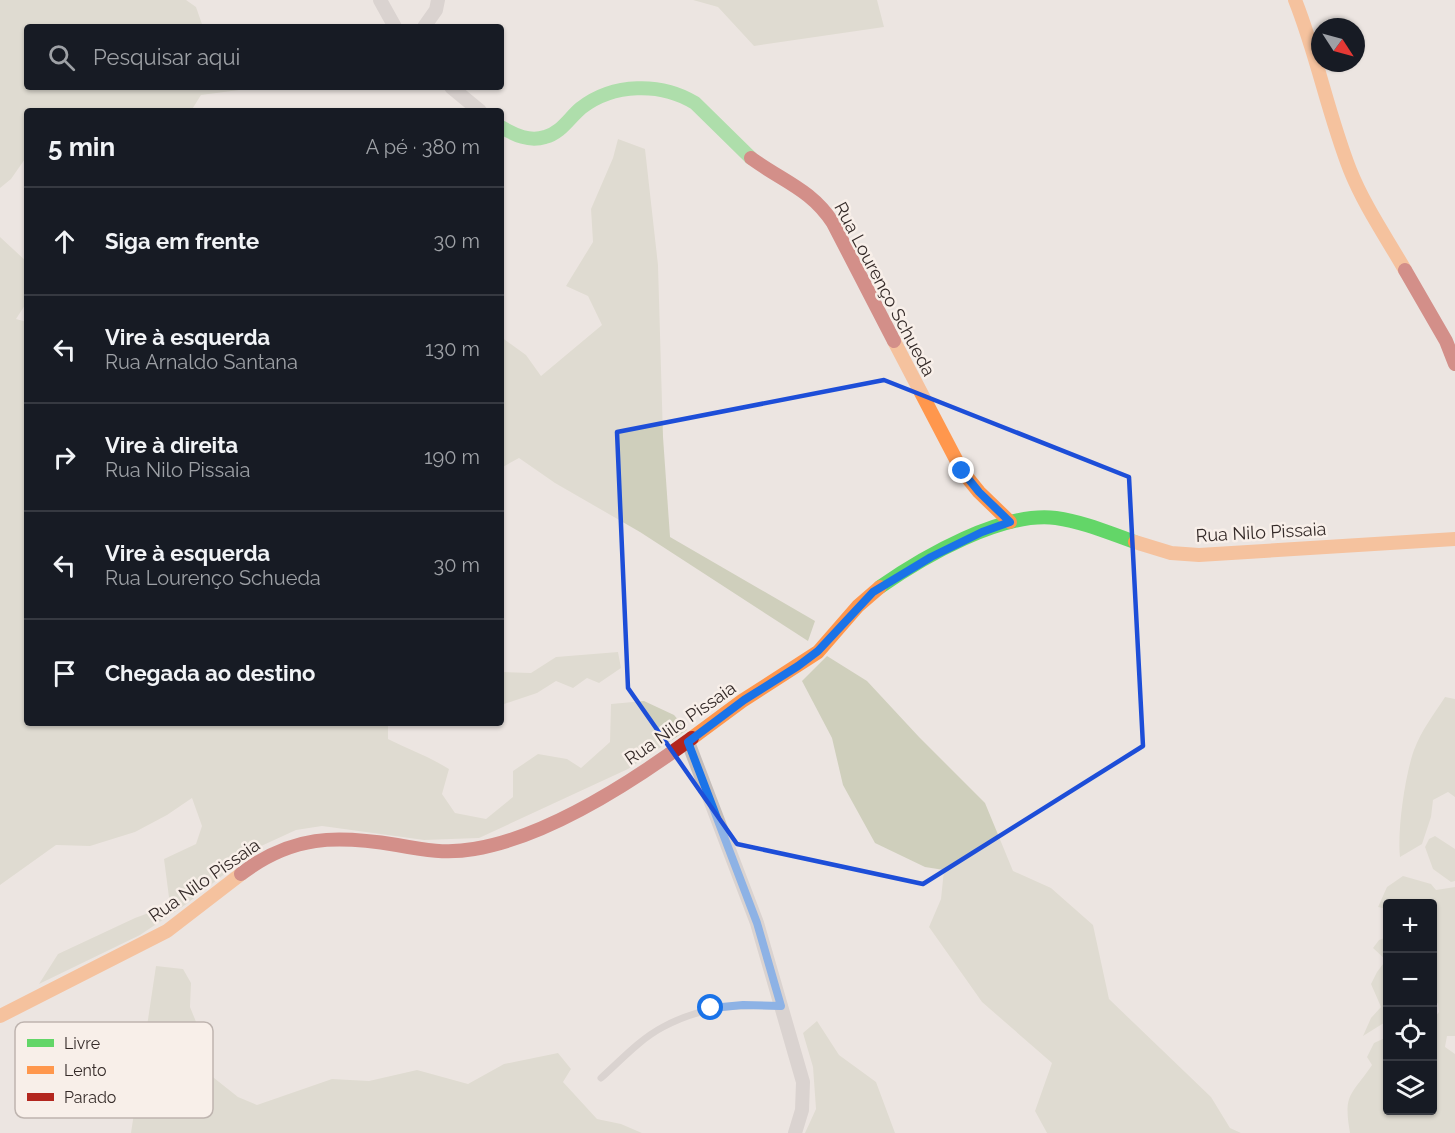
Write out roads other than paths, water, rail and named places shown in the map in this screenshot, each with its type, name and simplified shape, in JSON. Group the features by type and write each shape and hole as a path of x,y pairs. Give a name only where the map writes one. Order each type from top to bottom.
{"street":[{"path":"380,0 393,24"},
{"path":"426,24 436,10 438,0"},
{"path":"1295,0 1324,81 1348,168 1360,193 1450,338 1455,364"},
{"name":"Rua Lourenço Schueda","path":"504,129 531,140 546,138 559,130 581,108 597,97 617,91 642,88 663,90 684,97 698,105 749,157 813,198 824,208 962,471 979,492 1010,522"},
{"path":"456,90 476,108"},
{"name":"Rua Nilo Pissaia","path":"0,1016 169,930 241,872 272,853 300,842 326,839 361,840 433,852 462,852 488,847 536,829 586,806 688,742 725,712 798,666 818,651 873,592 931,557 982,532 1010,522 1029,518 1071,521 1171,553 1192,554 1227,555 1455,539"},
{"path":"688,742 757,923 803,1082 802,1110 795,1133"}],"lane":[{"path":"601,1078 662,1027 711,1008 743,1005 781,1006"}]}
